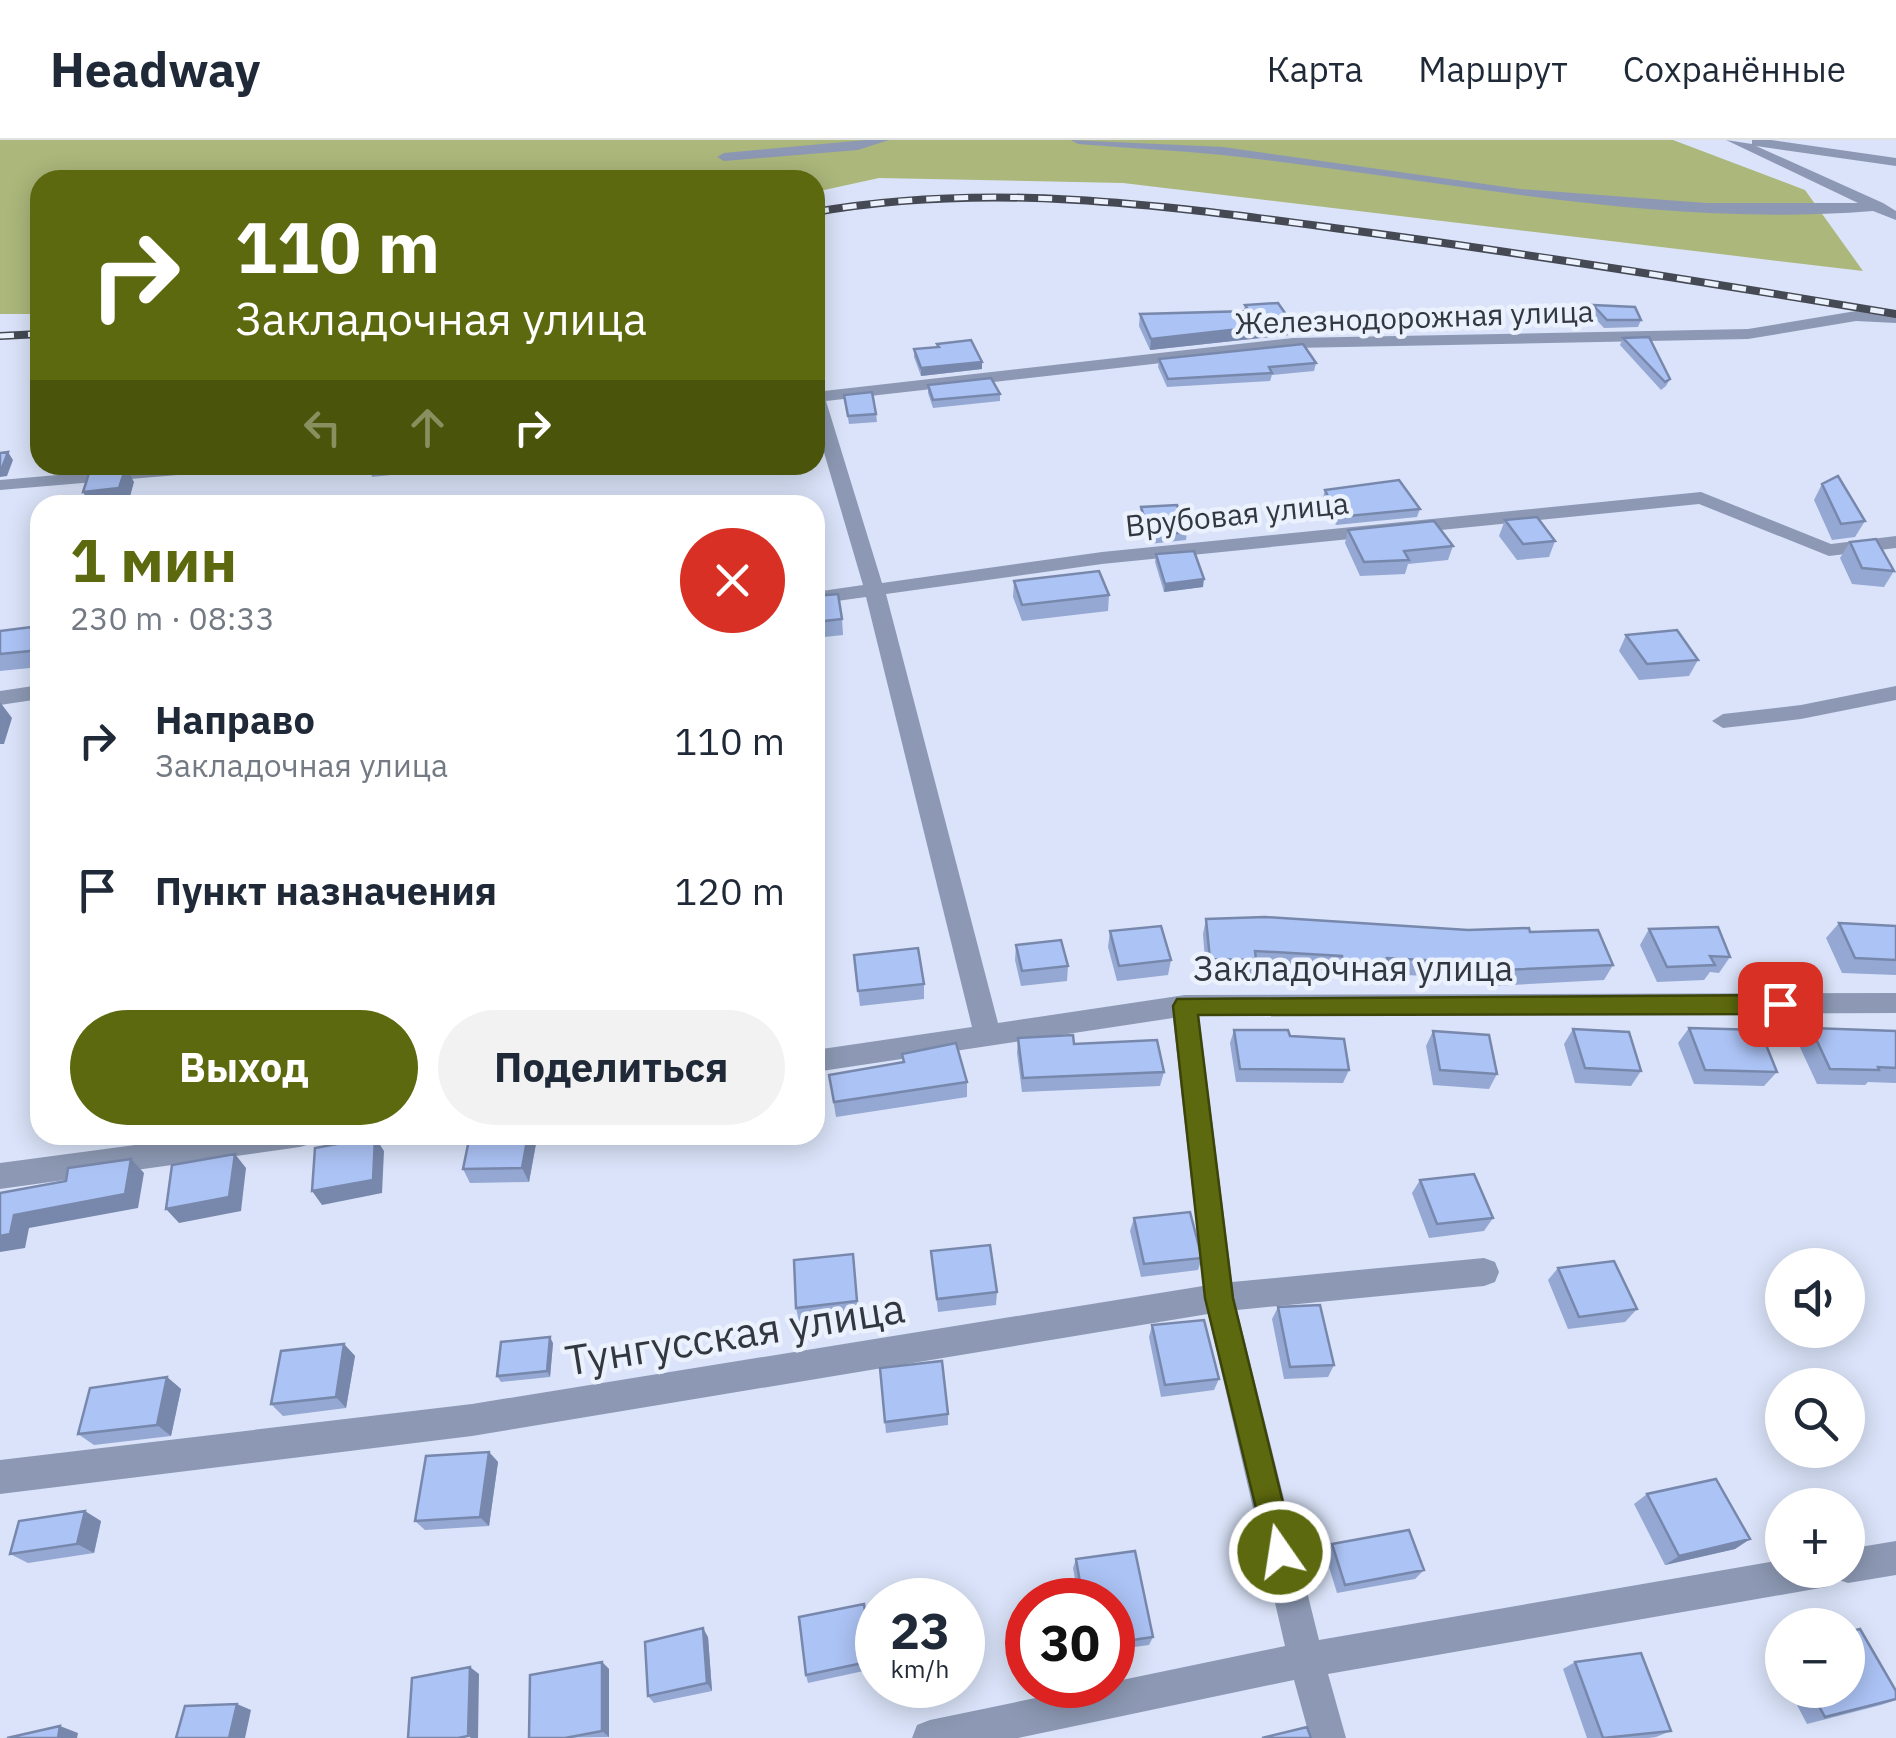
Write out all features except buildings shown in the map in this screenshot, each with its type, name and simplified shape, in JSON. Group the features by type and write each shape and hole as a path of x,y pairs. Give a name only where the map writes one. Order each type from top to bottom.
{"street":[{"path":"724,157 858,146 882,140"},
{"path":"1078,140 1223,151 1520,194 1706,207 1878,206"},
{"path":"1733,140 1896,216"},
{"path":"1742,140 1896,162"},
{"name":"Железнодорожная улица","path":"825,396 1293,343 1671,338 1748,334 1856,316 1896,318"},
{"path":"825,427 874,592 988,1036"},
{"path":"0,486 124,475"},
{"name":"Врубовая улица","path":"825,597 1102,558 1701,498 1829,550 1896,542"},
{"path":"1723,721 1801,712 1896,693"},
{"path":"0,698 30,694"},
{"name":"Закладочная улица","path":"825,1060 1185,1006 1896,1003"},
{"path":"1185,1006 1219,1298 1328,1738"},
{"path":"0,1176 227,1145"},
{"name":"Тунгусская улица","path":"0,1476 472,1420 1219,1298 1484,1272"},
{"path":"1865,1563 1896,1558"},
{"path":"930,1738 1306,1660 1765,1581"}],"green space":[{"path":"0,140 1673,140 1805,190 1863,271 1123,183 879,178 825,190 825,170 30,170 30,314 0,314"}],"railway":[{"path":"825,211 951,198 1086,200 1154,206 1492,250 1896,314"},
{"path":"0,336 30,334"}],"route":[{"path":"1280,1552 1219,1298 1185,1006 1780,1004"}]}
